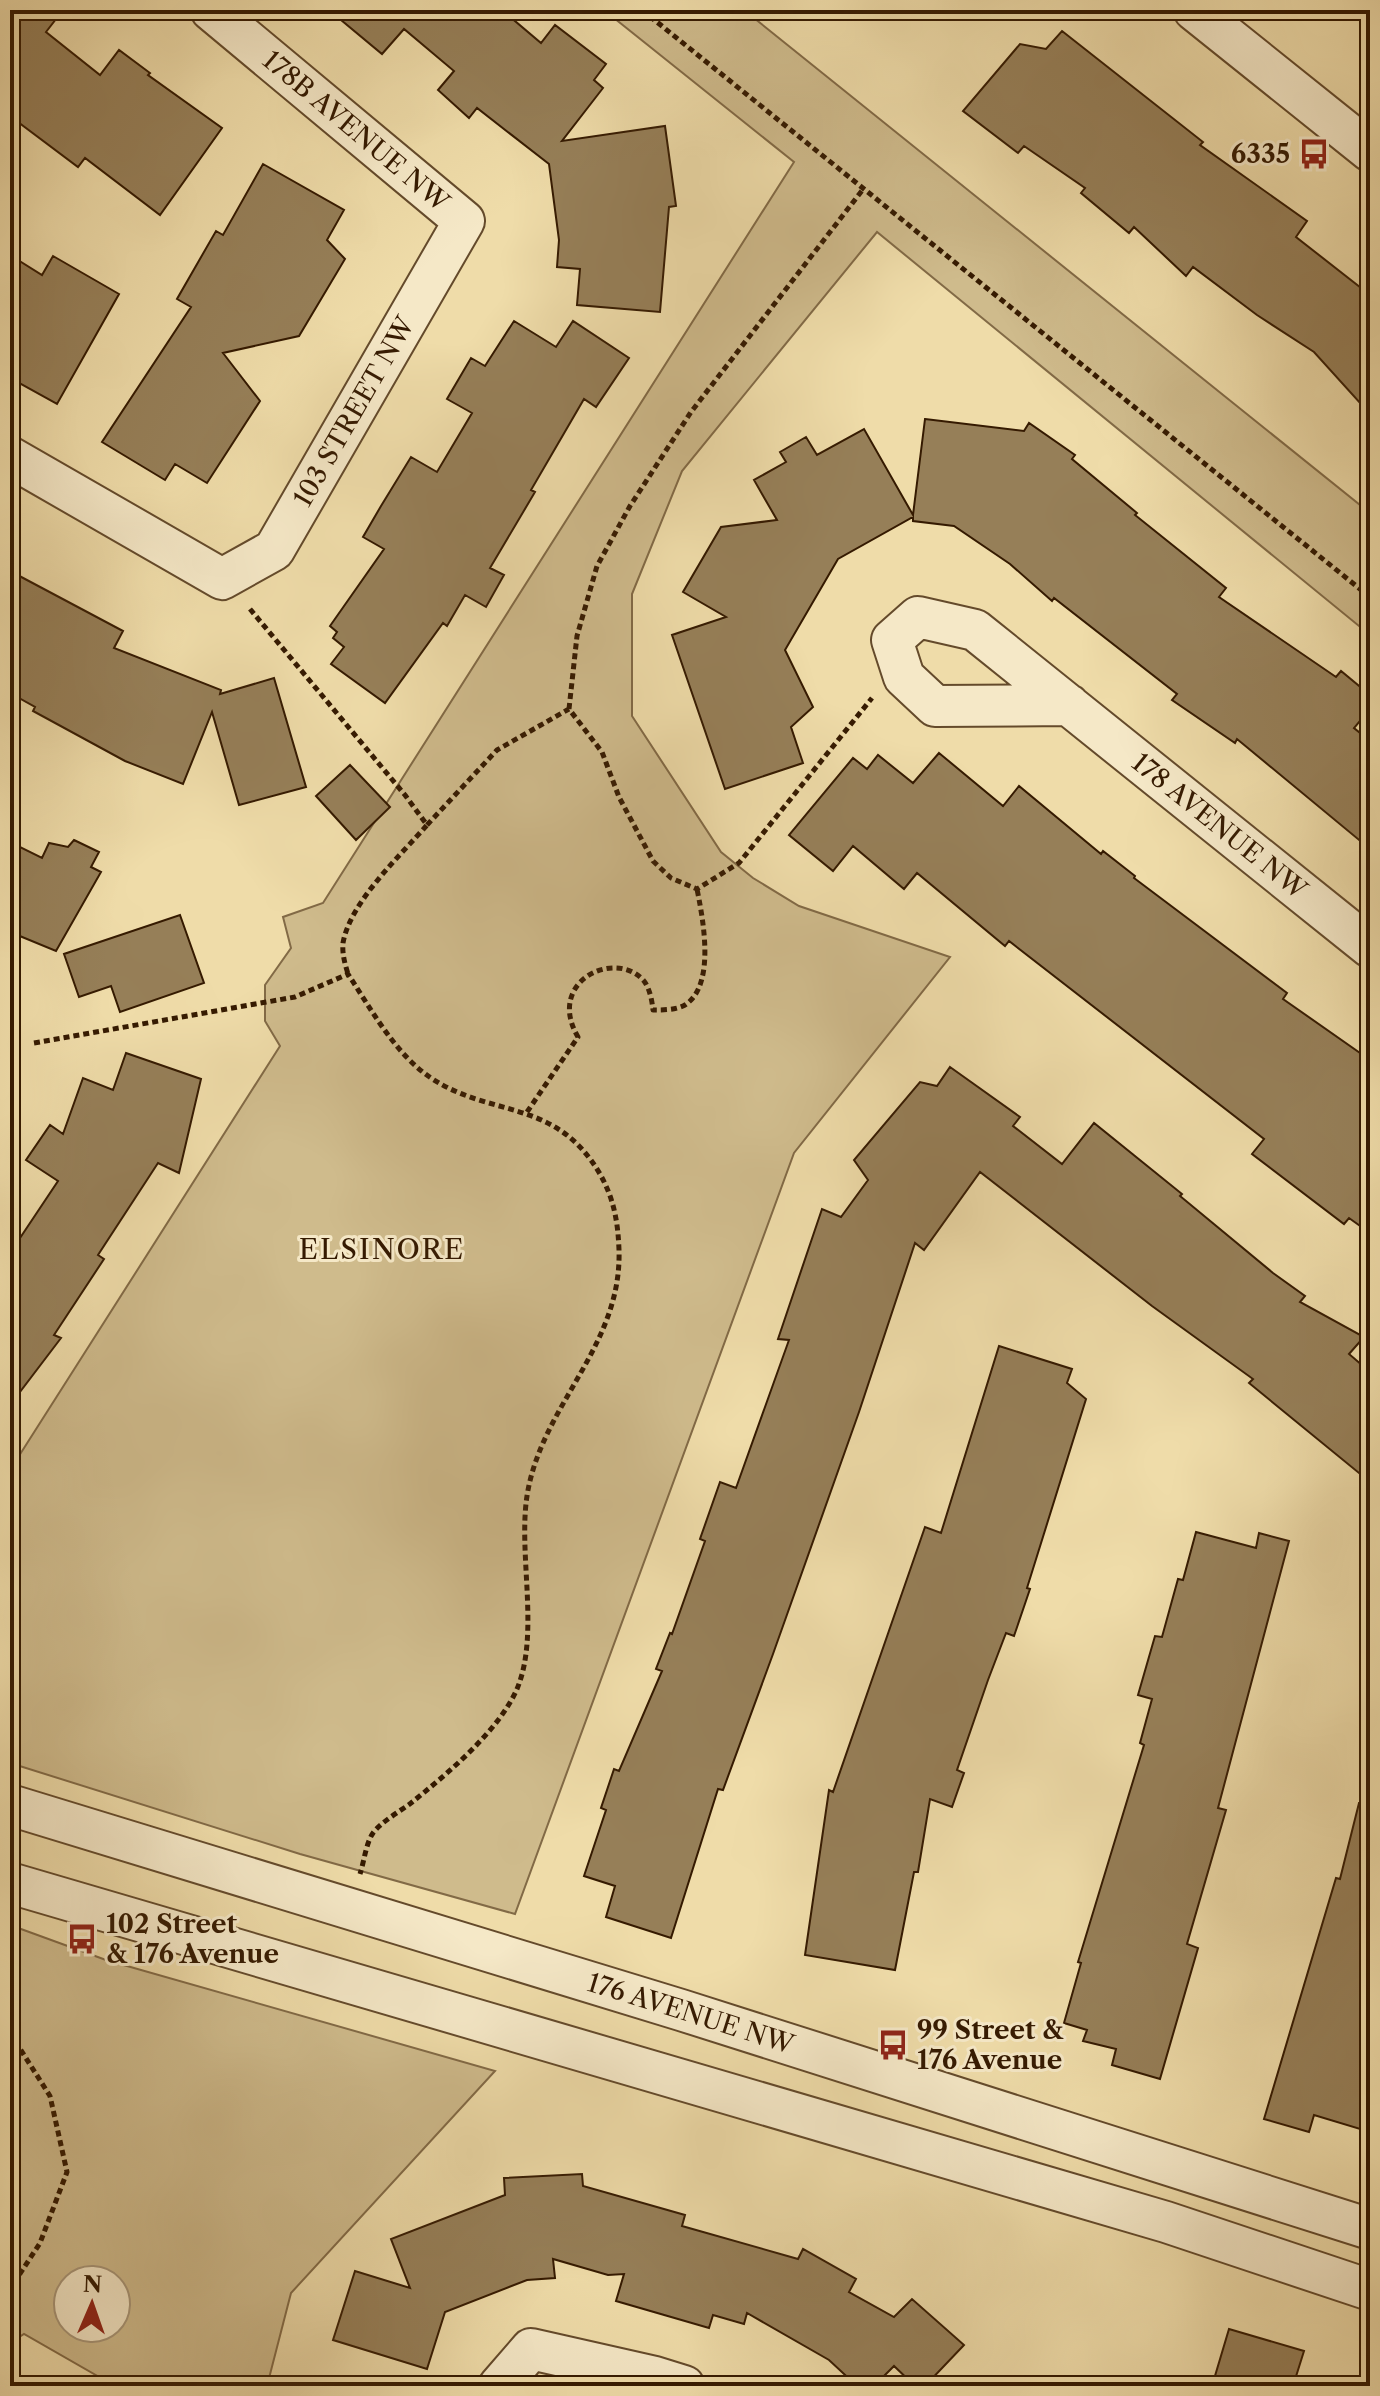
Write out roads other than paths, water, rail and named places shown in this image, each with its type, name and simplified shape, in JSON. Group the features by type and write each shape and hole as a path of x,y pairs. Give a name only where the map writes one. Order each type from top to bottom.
{"street":[{"name":"178B AVENUE NW","path":"211,10 464,221"},
{"path":"1194,10 1243,26 1370,151"},
{"name":"103 STREET NW","path":"10,457 222,579 274,550 464,221"},
{"name":"178 AVENUE NW","path":"1069,705 1370,947"},
{"name":"176 AVENUE NW","path":"10,1805 681,2010 1370,2229"},
{"path":"10,1883 1166,2222 1370,2290"},
{"path":"499,2386 531,2349 684,2386"}],"place":[{"name":"6335","path":"1314,154"},
{"name":"102 Street & 176 Avenue","path":"82,1939"},
{"name":"99 Street & 176 Avenue","path":"893,2045"}],"district":[{"name":"ELSINORE","path":"382,1249"}]}
